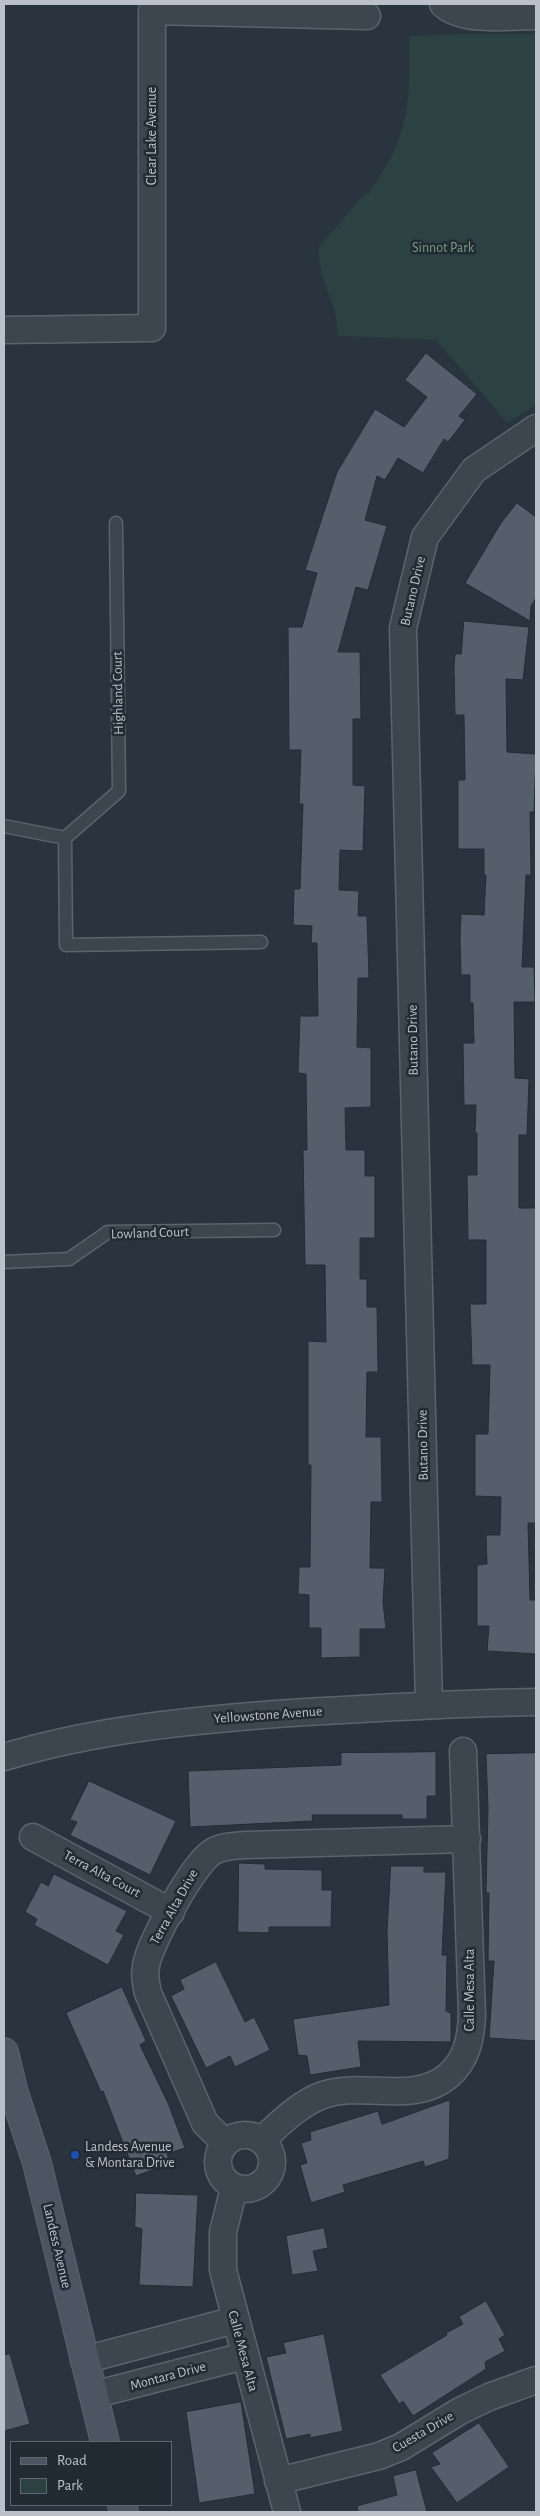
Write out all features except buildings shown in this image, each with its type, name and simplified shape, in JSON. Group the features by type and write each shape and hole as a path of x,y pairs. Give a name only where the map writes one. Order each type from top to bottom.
{"main road":[{"name":"Landess Avenue","path":"4,2052 9,2095 37,2163 105,2441"}],"street":[{"path":"442,4 457,14 471,16 536,16"},
{"name":"Clear Lake Avenue","path":"4,330 152,328 152,11 367,16"},
{"name":"Butano Drive","path":"430,1704 403,628 426,537 474,470 536,428"},
{"name":"Yellowstone Avenue","path":"4,1757 92,1735 181,1721 430,1704 536,1702"},
{"name":"Calle Mesa Alta","path":"262,2140 299,2109 322,2095 367,2089 420,2091 438,2084 455,2070 467,2051 471,2036 472,2015 463,1751"},
{"name":"Terra Alta Court","path":"33,1837 171,1912"},
{"name":"Terra Alta Drive","path":"225,2143 205,2123 148,1993 145,1979 146,1965 151,1949 198,1865 212,1852 226,1847 467,1839"},
{"path":"243,2134 262,2140 270,2150 273,2164 270,2177 260,2186 247,2190 234,2188 223,2180 218,2168 219,2154 225,2143 233,2137 243,2134"},
{"name":"Calle Mesa Alta","path":"234,2188 223,2232 223,2270 234,2320 287,2512"},
{"path":"84,2360 234,2320"},
{"name":"Montara Drive","path":"93,2396 244,2356"},
{"name":"Cuesta Drive","path":"278,2481 362,2461 401,2447 482,2400 536,2380"}],"lane":[{"name":"Highland Court","path":"65,838 119,792 116,523"},
{"path":"4,826 65,838 66,944 261,942"},
{"name":"Lowland Court","path":"4,1262 68,1259 108,1232 274,1230"}],"green space":[{"name":"Sinnot Park","path":"536,34 536,405 508,423 436,340 338,336 335,312 323,279 319,255 319,247 366,192 368,194 382,174 400,137 408,101 409,36"}],"place":[{"name":"Landess Avenue & Montara Drive","path":"75,2155"}]}
